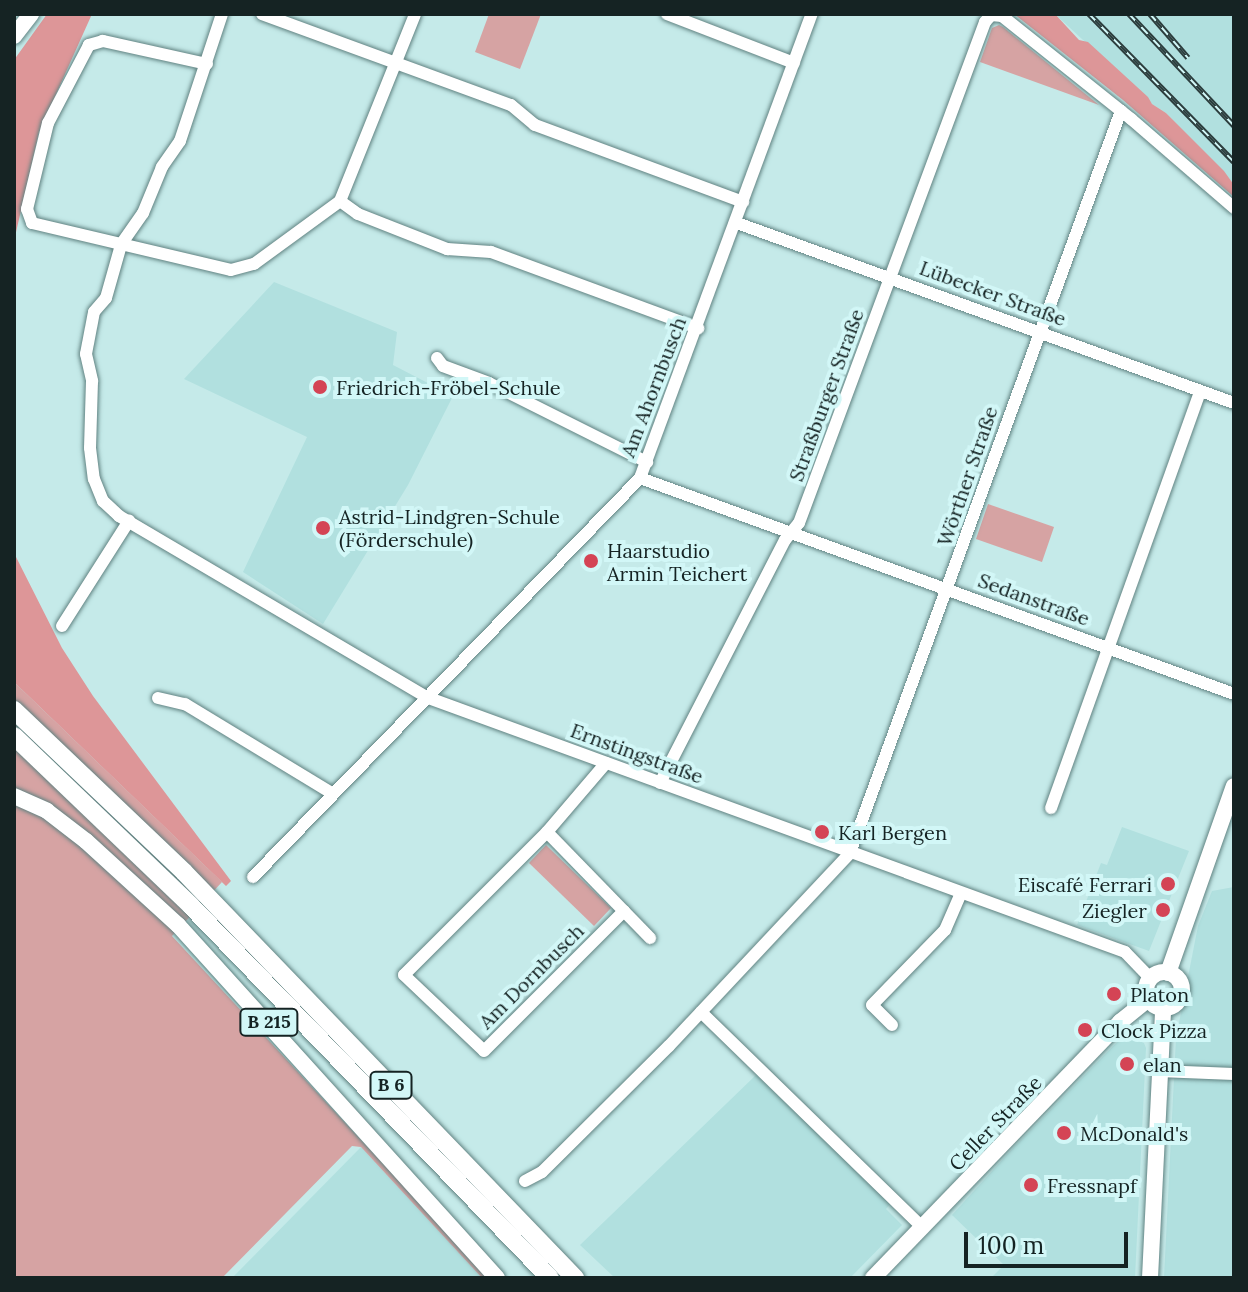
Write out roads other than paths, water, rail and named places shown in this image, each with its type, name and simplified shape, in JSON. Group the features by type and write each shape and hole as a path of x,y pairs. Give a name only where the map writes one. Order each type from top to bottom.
{"highway":[{"name":"B 6","path":"14,710 184,872 575,1278"},
{"name":"B 6","path":"15,738 191,906 550,1278"}],"main road":[{"path":"14,36 31,14"},
{"path":"1168,973 1234,786"},
{"name":"B 215","path":"14,796 47,811 86,841 178,925 497,1278"},
{"path":"1168,973 1181,983 1181,995 1173,1006 1163,1008 1148,999 1146,988 1150,978 1168,973"},
{"name":"Celler Straße","path":"873,1278 1120,1022 1148,999"},
{"path":"1150,1278 1163,1008"}],"street":[{"name":"Ernstingstraße","path":"222,14 180,141 162,167 143,213 121,245 106,298 94,312 86,354 92,381 90,448 94,479 103,501 129,521 426,697 1125,952 1150,978"},
{"path":"262,14 511,105 535,125 743,202"},
{"path":"207,64 95,42 84,52 48,123 32,181 27,216 40,227 237,271 254,264 340,201 415,14"},
{"path":"667,14 794,63"},
{"name":"Am Ahornbusch","path":"253,877 640,478 812,14"},
{"name":"Straßburger Straße","path":"660,783 799,523 985,22 991,15 1002,16 1121,111"},
{"path":"1121,111 1234,208"},
{"name":"Wörther Straße","path":"850,853 1121,111"},
{"path":"340,201 358,214 447,249 491,252 698,328"},
{"name":"Lübecker Straße","path":"737,223 1234,403"},
{"path":"437,358 443,366 489,383 647,462"},
{"path":"1051,808 1106,647 1200,392"},
{"name":"Sedanstraße","path":"640,478 1234,694"},
{"path":"62,626 129,521"},
{"path":"158,698 185,704 333,794"},
{"name":"Am Dornbusch","path":"606,763 547,832 404,975 484,1051 624,911"},
{"path":"547,832 650,938"},
{"path":"525,1181 542,1172 701,1012 850,853"},
{"path":"892,1025 872,1005 945,930 961,893"},
{"path":"701,1012 922,1227"},
{"path":"1159,1071 1234,1074"}],"railway":[{"path":"1089,14 1234,162"},
{"path":"1129,14 1234,126"},
{"path":"1150,14 1188,58"}],"place":[{"name":"Friedrich-Fröbel-Schule","path":"320,387"},
{"name":"Astrid-Lindgren-Schule (Förderschule)","path":"323,528"},
{"name":"Haarstudio Armin Teichert","path":"591,561"},
{"name":"Karl Bergen","path":"822,832"},
{"name":"Eiscafé Ferrari","path":"1168,884"},
{"name":"Ziegler","path":"1163,910"},
{"name":"Platon","path":"1114,994"},
{"name":"Clock Pizza","path":"1085,1030"},
{"name":"elan","path":"1127,1064"},
{"name":"McDonald's","path":"1064,1133"},
{"name":"Fressnapf","path":"1031,1185"}]}
